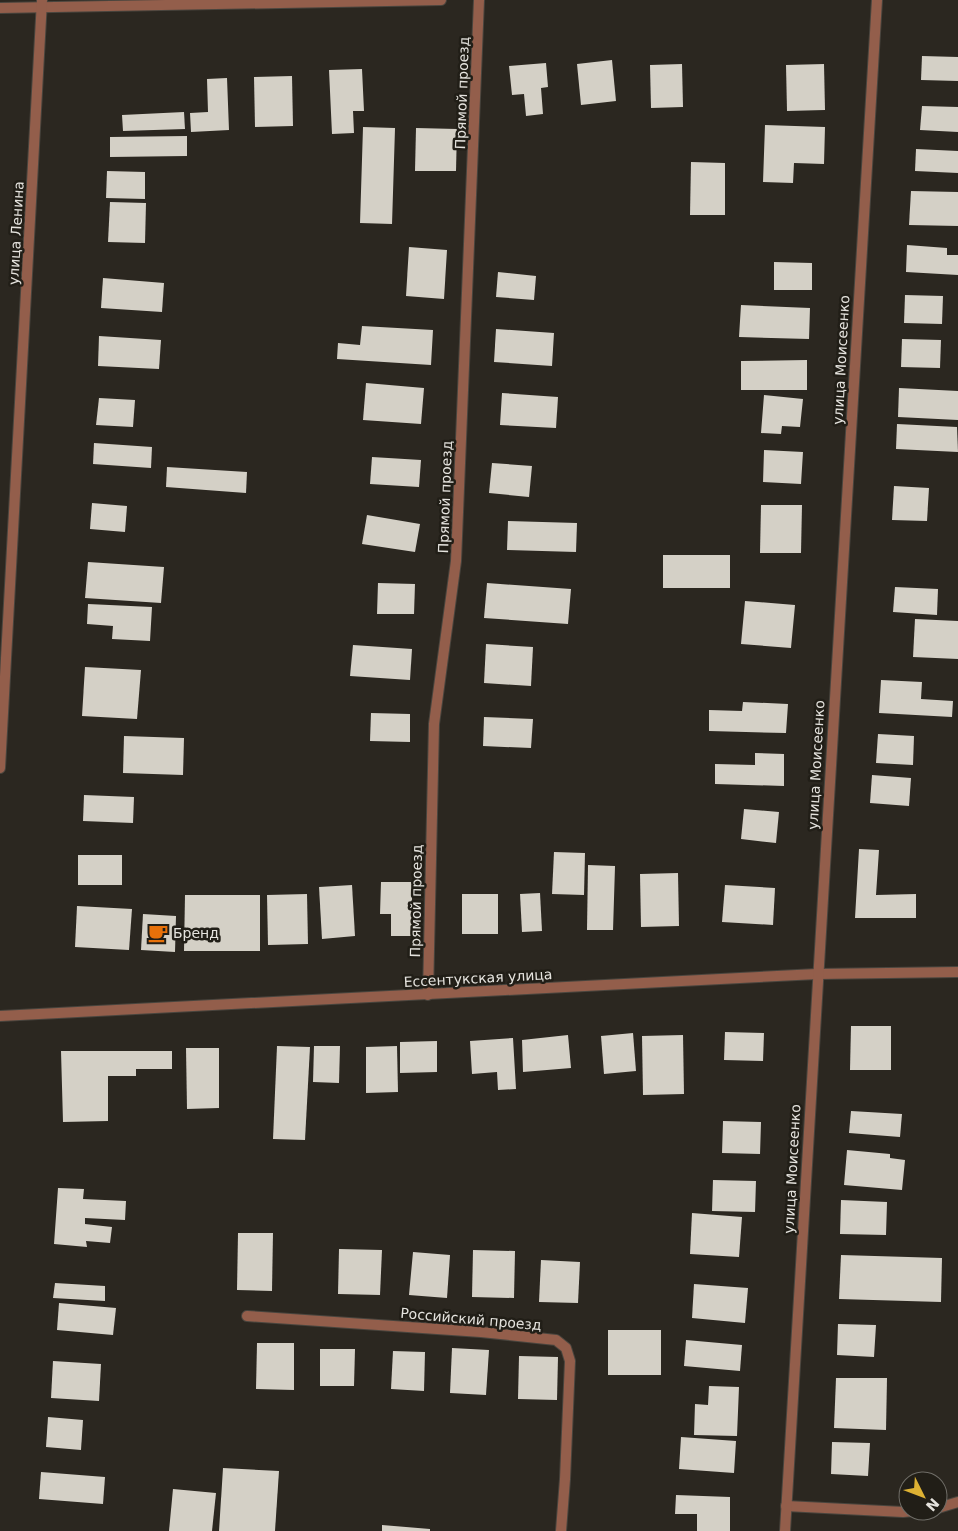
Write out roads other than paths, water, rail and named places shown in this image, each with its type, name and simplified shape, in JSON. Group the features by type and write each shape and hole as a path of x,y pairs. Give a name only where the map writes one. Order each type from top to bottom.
{"street":[{"path":"0,8 42,4 441,0"},
{"name":"Прямой проезд","path":"428,995 434,724 456,561 479,0"},
{"name":"улица Моисеенко","path":"785,1531 877,0"},
{"name":"улица Ленина","path":"0,768 42,4"},
{"name":"Ессентукская улица","path":"0,1016 817,974 958,972"},
{"name":"Российский проезд","path":"247,1316 481,1332 556,1340 566,1348 570,1361 560,1531"},
{"path":"786,1506 898,1512"}],"place":[{"name":"Бренд","path":"158,933"}]}
